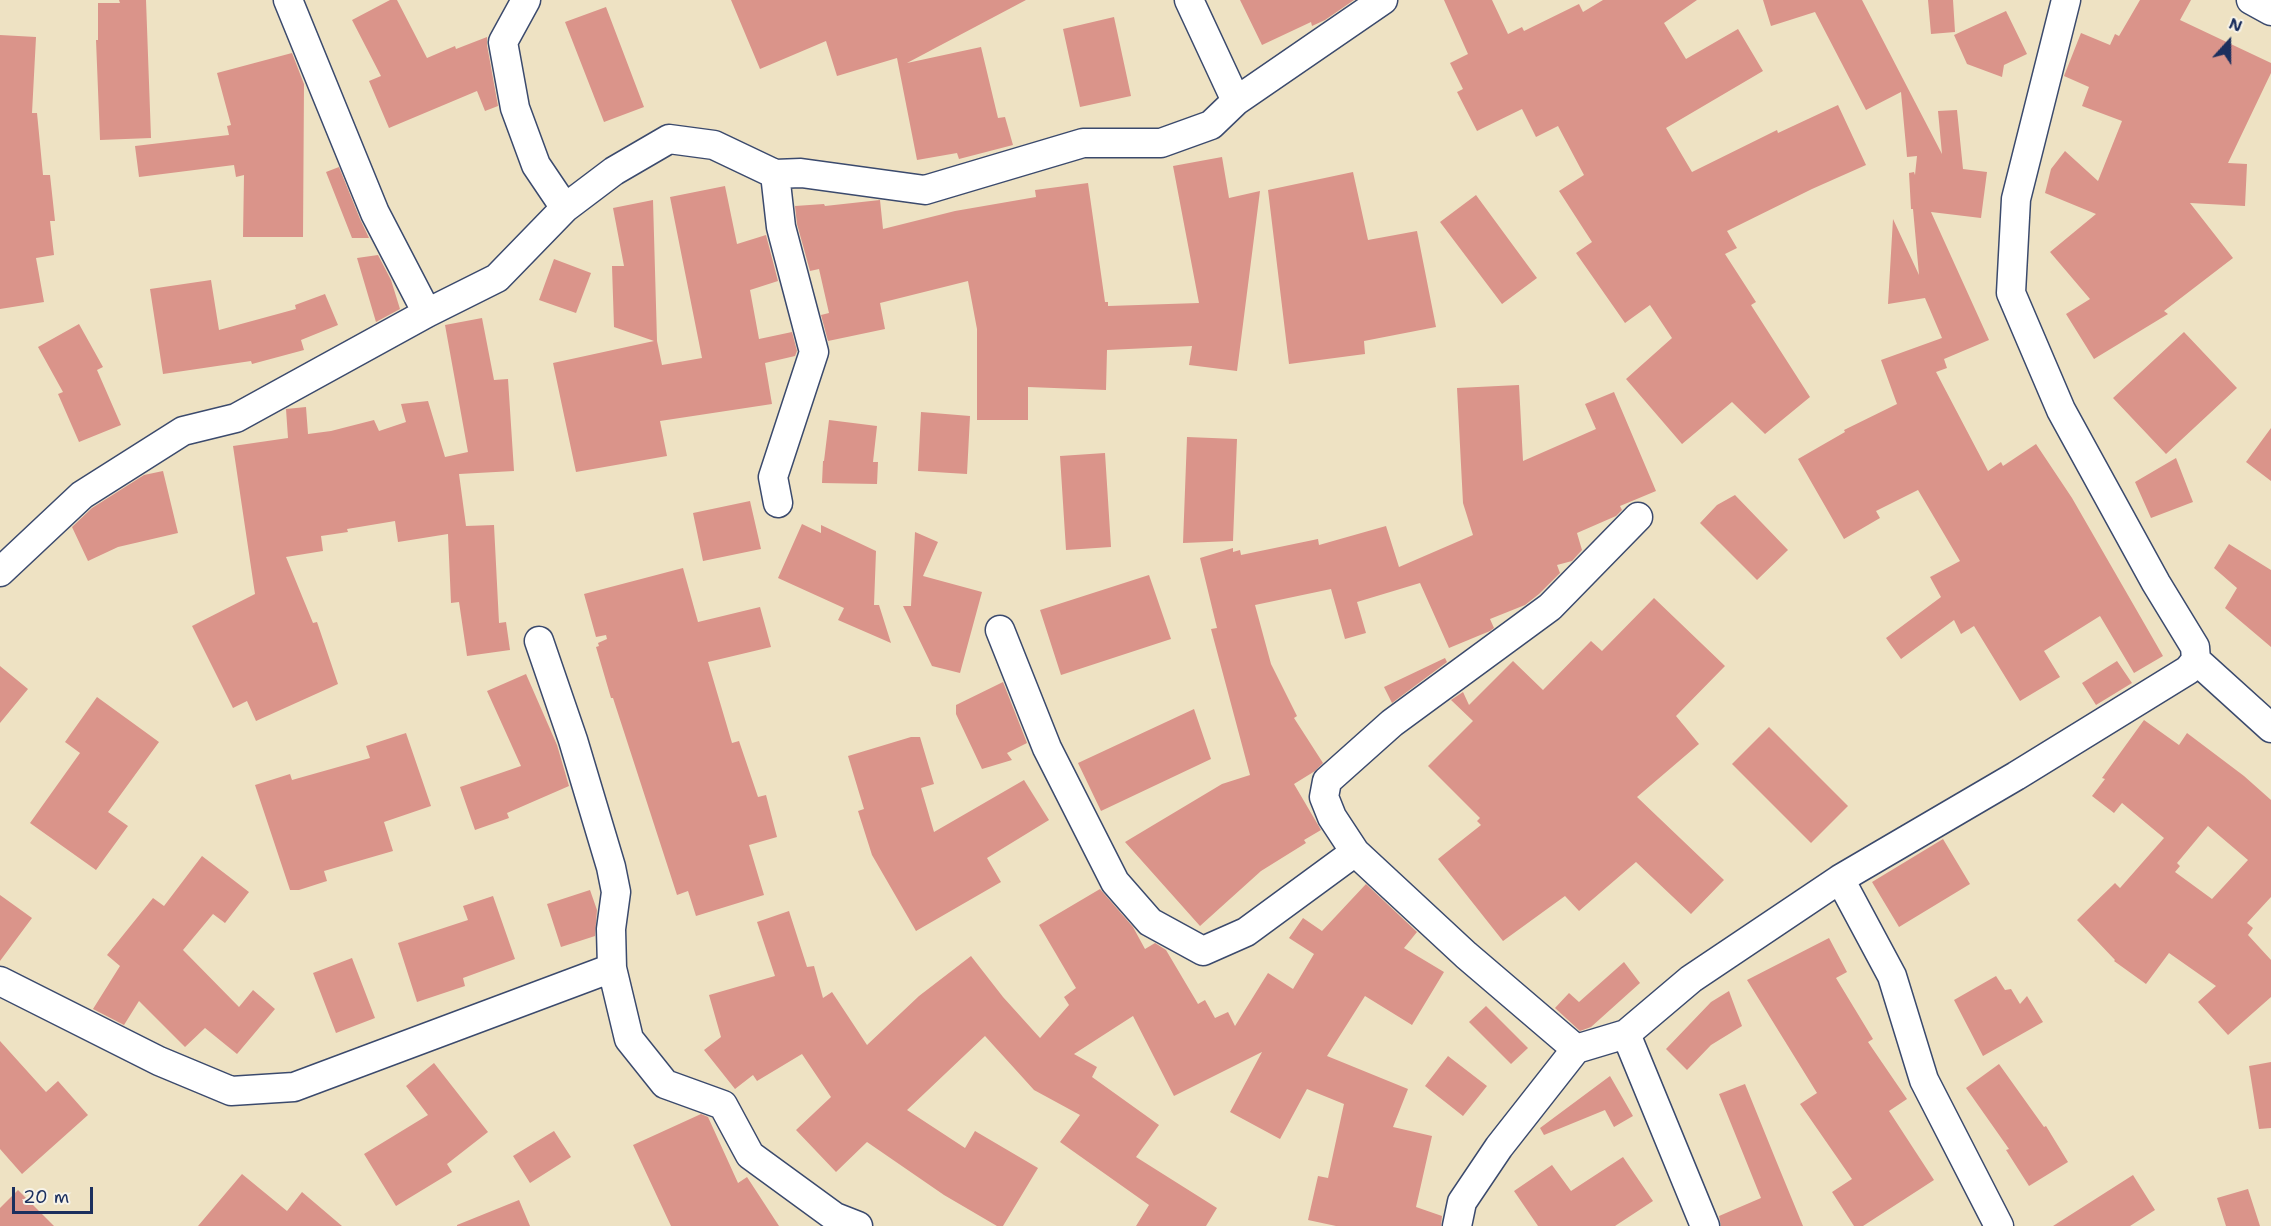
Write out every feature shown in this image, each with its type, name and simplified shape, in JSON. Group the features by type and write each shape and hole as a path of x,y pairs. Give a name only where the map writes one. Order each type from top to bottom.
{"street":[{"path":"288,0 375,213 427,314"},
{"path":"526,0 503,42 516,108 536,165 565,208"},
{"path":"1189,0 1236,101"},
{"path":"0,572 81,495 183,431 236,418 497,278 565,208 614,171 669,139 714,145 775,174 801,173 925,190 1083,143 1161,143 1211,125 1236,101 1383,0"},
{"path":"1457,1226 1462,1202 1499,1147 1576,1049 1626,1034 1691,979 1840,879 2016,776 2188,670 2196,660 2195,647 2156,583 2061,410 2011,293 2016,199 2066,0"},
{"path":"2251,0 2271,11"},
{"path":"775,174 781,227 814,352 773,477 778,503"},
{"path":"1576,1049 1466,955 1355,852 1332,817 1324,797 1327,781 1392,723 1550,607 1638,517"},
{"path":"1000,630 1047,748 1115,882 1150,922 1203,951 1246,932 1355,852"},
{"path":"539,640 573,740 611,867 616,892 611,929 612,968 629,1039 665,1084 723,1106 750,1155 840,1223"},
{"path":"2196,660 2271,728"},
{"path":"1840,879 1892,976 1924,1080 1998,1226"},
{"path":"0,981 159,1061 231,1091 294,1087 612,968"},
{"path":"1626,1034 1705,1226"}],"building":[{"path":"119,0 146,0 151,138 100,140 96,40 98,40 98,3 120,3"},
{"path":"390,0 397,0 427,58 455,46 456,49 487,37 498,106 485,111 477,91 389,128 369,81 381,76 352,20"},
{"path":"731,0 1026,0 907,63 981,47 998,118 1005,117 1013,145 959,159 957,153 917,160 897,58 837,76 826,41 760,69"},
{"path":"1240,0 1354,0 1325,20 1312,26 1311,22 1262,45"},
{"path":"1444,0 1492,0 1508,34 1522,27 1524,31 1579,4 1583,12 1603,0 1697,0 1664,23 1686,59 1738,29 1763,71 1666,128 1692,172 1777,130 1778,133 1838,105 1866,165 1727,231 1737,248 1725,254 1756,302 1751,305 1810,397 1765,434 1732,402 1682,444 1626,379 1672,338 1650,305 1625,323 1576,253 1592,242 1559,191 1584,175 1558,126 1536,137 1522,109 1477,131 1457,92 1463,89 1450,63 1468,54"},
{"path":"1763,0 1862,0 1942,154 1938,111 1957,110 1963,169 1987,172 1981,218 1931,212 1989,340 1944,359 1947,368 1936,372 1988,471 2001,462 2003,466 2036,444 2072,498 2163,656 2134,673 2100,616 2044,651 2060,677 2020,701 1974,626 1961,634 1954,620 1901,659 1886,638 1941,597 1930,577 1960,561 1918,490 1876,511 1880,518 1844,539 1798,459 1845,432 1844,430 1897,404 1881,360 1942,338 1925,298 1888,304 1893,219 1919,275 1909,173 1914,172 1915,175 1917,156 1907,157 1901,92 1866,110 1815,12 1771,26"},
{"path":"1928,0 1953,0 1955,32 1931,34"},
{"path":"2140,0 2191,0 2180,20 2271,63 2271,73 2228,163 2247,164 2245,206 2190,203 2233,258 2164,311 2168,314 2094,359 2066,314 2090,299 2050,252 2096,214 2045,193 2051,169 2065,151 2098,181 2122,121 2082,106 2089,87 2064,76 2081,33 2110,45 2115,34 2119,36"},
{"path":"606,7 644,107 604,122 565,22"},
{"path":"2006,11 2027,54 2004,65 2002,77 1967,64 1954,35"},
{"path":"1114,17 1131,96 1080,107 1063,29"},
{"path":"0,35 36,37 32,113 37,113 43,175 50,175 55,221 50,221 54,255 36,258 44,302 0,309"},
{"path":"292,53 304,84 303,237 243,237 244,175 236,177 234,165 139,177 135,146 229,135 227,126 231,125 217,73"},
{"path":"1222,157 1229,198 1260,191 1237,371 1189,365 1192,346 1107,350 1106,390 1028,387 1028,420 977,420 977,329 968,281 880,303 885,329 828,341 821,315 829,313 819,269 810,271 797,224 795,206 824,204 825,206 880,200 883,229 955,211 1036,197 1035,190 1088,183 1105,302 1108,302 1108,306 1199,303 1173,166"},
{"path":"339,167 369,238 352,238 326,172"},
{"path":"1353,172 1368,240 1417,231 1436,327 1364,341 1365,354 1289,364 1268,190"},
{"path":"725,186 737,244 766,235 778,281 750,290 759,339 792,332 797,351 795,356 765,363 772,404 660,421 667,456 576,472 553,363 654,341 614,327 612,266 624,266 613,208 653,200 657,341 662,365 702,358 670,197"},
{"path":"1476,195 1537,278 1502,304 1440,222"},
{"path":"378,255 391,280 400,309 376,322 357,258"},
{"path":"554,259 591,273 576,313 539,300"},
{"path":"211,280 219,330 296,309 295,305 325,294 338,325 301,340 304,350 252,364 251,361 163,374 150,289"},
{"path":"482,318 494,380 508,379 514,471 459,474 466,526 494,525 499,623 506,622 510,650 467,656 459,602 451,603 448,534 398,542 395,521 347,529 348,532 321,536 323,551 286,557 313,623 317,622 338,684 256,721 247,701 233,708 192,626 255,594 233,446 288,438 286,409 306,407 308,434 331,431 374,420 379,431 406,422 401,404 428,401 445,457 468,452 445,325"},
{"path":"79,324 103,367 97,370 121,425 79,442 58,394 63,392 38,347"},
{"path":"2184,332 2237,388 2166,454 2113,398"},
{"path":"1519,385 1523,461 1596,429 1585,404 1614,392 1656,491 1620,506 1622,510 1616,516 1577,533 1582,550 1572,561 1557,565 1560,573 1539,594 1525,605 1490,619 1494,628 1490,631 1449,648 1420,583 1357,602 1366,633 1345,639 1331,589 1255,605 1271,664 1297,716 1294,718 1323,763 1294,784 1321,830 1304,840 1306,843 1261,871 1200,926 1125,842 1222,784 1250,775 1211,629 1217,628 1200,558 1233,548 1233,552 1240,550 1241,555 1318,539 1319,545 1386,526 1399,567 1473,535 1463,503 1457,388"},
{"path":"921,412 970,416 967,474 918,471"},
{"path":"829,420 877,426 873,462 878,462 877,484 822,483"},
{"path":"2271,428 2271,481 2246,462"},
{"path":"1187,437 1237,439 1233,541 1183,543"},
{"path":"1105,453 1111,547 1066,550 1060,456"},
{"path":"2176,458 2193,502 2151,518 2135,482"},
{"path":"163,471 178,533 118,547 88,561 72,527 92,508 144,475"},
{"path":"1735,495 1788,550 1757,580 1700,523 1717,505"},
{"path":"750,501 761,549 703,561 693,513"},
{"path":"802,524 821,533 821,525 876,551 874,605 879,605 891,643 838,620 844,608 778,578"},
{"path":"915,532 938,542 923,576 982,592 960,673 932,666 903,606 911,606"},
{"path":"2229,544 2271,570 2271,647 2225,608 2237,588 2214,568"},
{"path":"683,568 698,622 760,607 771,647 708,662 732,743 739,741 758,797 766,795 777,837 749,845 764,895 696,916 688,891 677,895 596,647 599,646 598,643 607,639 606,635 596,637 584,594"},
{"path":"1149,575 1171,639 1061,675 1040,610"},
{"path":"1654,598 1725,666 1676,716 1699,744 1637,797 1724,880 1691,914 1636,862 1579,911 1565,896 1503,941 1438,859 1481,825 1477,821 1480,818 1428,766 1473,721 1451,700 1463,692 1469,705 1513,661 1543,690 1591,641 1602,651"},
{"path":"1445,658 1447,662 1392,703 1384,687"},
{"path":"2117,661 2132,683 2096,705 2082,683"},
{"path":"0,666 28,689 0,723"},
{"path":"526,674 557,745 569,786 507,813 509,818 475,830 460,787 521,766 487,691"},
{"path":"1003,682 1027,743 1007,753 1012,760 982,769 956,714 956,705"},
{"path":"97,697 159,742 108,812 128,826 96,870 30,823 80,753 65,742"},
{"path":"1194,709 1211,759 1101,811 1078,763"},
{"path":"2144,720 2179,745 2187,733 2244,776 2271,800 2271,897 2247,923 2253,928 2248,935 2271,960 2271,997 2228,1035 2198,1002 2216,986 2169,953 2146,984 2114,961 2077,920 2115,883 2120,888 2164,838 2122,803 2114,813 2092,796 2105,779 2102,778","holes":["2208,826 2248,860 2212,899 2175,872 2180,866 2177,863"]},
{"path":"1769,727 1848,806 1811,843 1732,764"},
{"path":"406,733 431,806 384,822 393,851 324,871 327,881 299,890 290,890 255,785 290,774 292,780 370,758 366,746"},
{"path":"911,737 920,737 934,784 921,788 934,832 1024,780 1049,820 987,858 1001,882 916,931 872,855 858,811 864,809 848,756"},
{"path":"1943,839 1970,884 1899,927 1872,882"},
{"path":"202,856 249,892 225,923 213,914 183,950 239,1007 253,990 275,1009 237,1054 205,1028 185,1047 139,1001 124,1025 93,1009 120,966 107,955 153,898 164,906"},
{"path":"1366,884 1417,932 1404,948 1444,972 1412,1025 1365,996 1327,1056 1408,1089 1393,1127 1432,1136 1416,1207 1442,1216 1441,1226 1336,1226 1308,1220 1318,1176 1328,1178 1344,1104 1307,1089 1280,1139 1230,1112 1262,1052 1174,1096 1133,1016 1074,1054 1097,1067 1092,1077 1159,1125 1136,1157 1217,1208 1206,1226 1136,1226 1149,1205 1060,1142 1080,1115 1034,1090 985,1036 907,1110 965,1148 975,1131 1038,1168 1003,1226 997,1226 944,1195 867,1142 836,1172 796,1130 831,1097 802,1054 757,1081 753,1075 735,1089 704,1050 721,1037 709,995 775,976 757,922 789,911 807,967 814,966 823,998 832,992 867,1045 919,996 971,956 1003,997 1040,1038 1069,1005 1064,997 1076,988 1039,925 1100,889 1133,927 1145,949 1155,943 1166,950 1198,1004 1205,1000 1215,1018 1228,1012 1235,1026 1268,973 1293,989 1314,954 1289,938 1303,918 1322,931"},
{"path":"590,890 597,910 595,936 561,947 547,904"},
{"path":"0,895 32,918 0,961"},
{"path":"493,896 515,959 463,978 465,986 417,1002 398,943 468,920 463,906"},
{"path":"1829,938 1847,972 1836,978 1873,1039 1868,1042 1907,1099 1889,1111 1934,1180 1863,1226 1854,1226 1832,1192 1852,1179 1800,1104 1817,1093 1747,980"},
{"path":"352,958 375,1018 336,1033 313,973"},
{"path":"1624,962 1640,983 1591,1027 1580,1031 1555,1008 1569,993 1579,1002"},
{"path":"1996,976 2005,990 2011,989 2020,1004 2027,996 2043,1022 1983,1056 1954,1000"},
{"path":"1729,991 1742,1026 1711,1045 1687,1070 1666,1049 1711,1002"},
{"path":"1486,1006 1528,1048 1511,1064 1469,1022"},
{"path":"0,1041 46,1092 58,1081 88,1115 22,1174 0,1149"},
{"path":"1448,1056 1487,1086 1463,1116 1425,1086"},
{"path":"2271,1062 2271,1128 2259,1129 2249,1066"},
{"path":"434,1063 488,1132 447,1164 452,1172 396,1206 364,1154 428,1115 406,1086"},
{"path":"1999,1064 2044,1127 2046,1126 2068,1162 2029,1186 2006,1150 2009,1149 1966,1088"},
{"path":"1610,1076 1633,1116 1614,1127 1605,1110 1544,1135 1540,1128"},
{"path":"1745,1084 1803,1226 1721,1226 1719,1216 1761,1198 1719,1094"},
{"path":"701,1114 708,1117 738,1183 747,1177 779,1226 671,1226 633,1145"},
{"path":"554,1131 571,1157 530,1183 513,1156"},
{"path":"1623,1157 1653,1201 1615,1226 1538,1226 1514,1191 1552,1165 1571,1191"},
{"path":"242,1174 287,1211 302,1192 342,1226 198,1226"},
{"path":"2133,1175 2155,1210 2130,1226 2053,1226"},
{"path":"2248,1189 2260,1226 2226,1226 2217,1198"},
{"path":"18,1190 54,1226 0,1226 0,1208"},
{"path":"519,1200 530,1226 457,1226 457,1225"}]}
